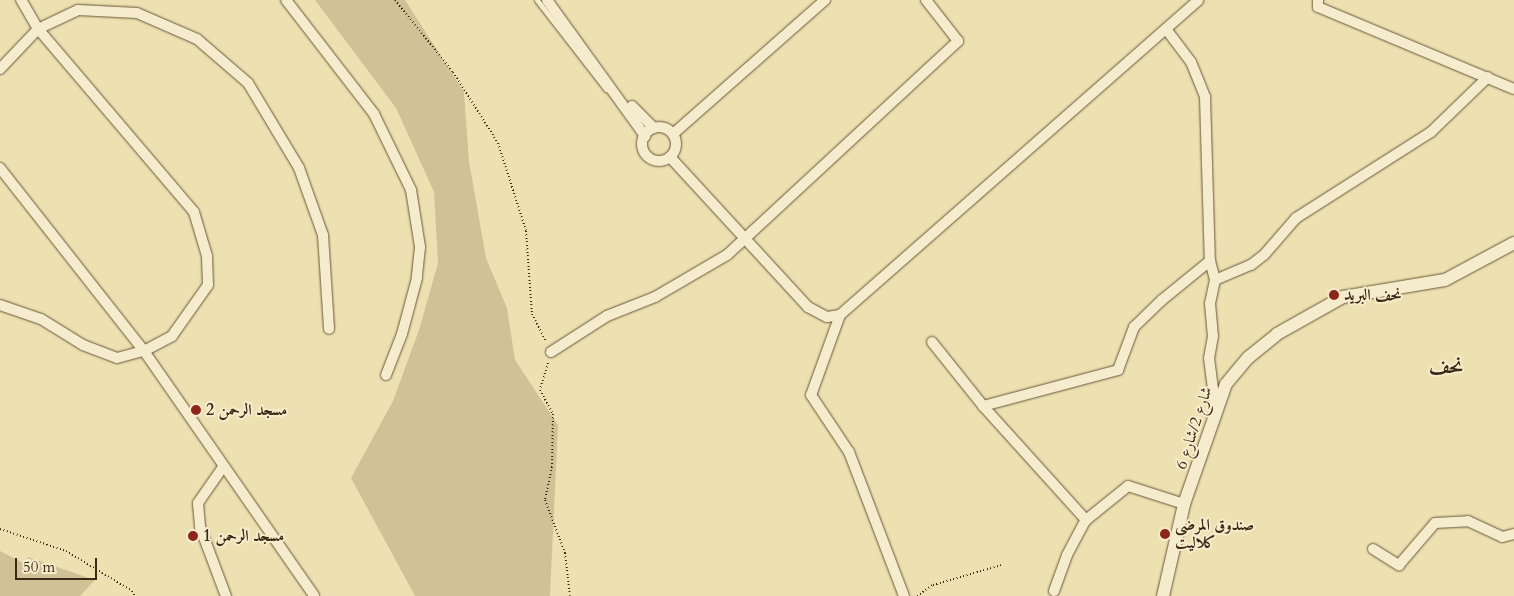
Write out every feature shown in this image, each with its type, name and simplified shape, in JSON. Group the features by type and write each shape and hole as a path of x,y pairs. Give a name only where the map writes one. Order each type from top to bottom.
{"street":[{"path":"0,305 41,319 83,345 117,358 144,351 172,336 208,285 207,256 194,212 38,29 20,0"},
{"path":"286,0 374,114 411,190 420,247 417,278 402,334 386,375"},
{"path":"547,0 634,118 645,136"},
{"path":"555,0 636,110 654,128"},
{"path":"673,134 825,0"},
{"path":"551,352 606,316 671,288 727,254 958,41 926,0"},
{"path":"904,596 849,452 811,395 840,315 1198,0"},
{"path":"1318,0 1318,7 1514,89"},
{"path":"0,69 38,29 78,10 137,13 197,40 248,83 299,168 323,235 329,329"},
{"path":"1166,29 1191,62 1205,97 1210,262 1215,280 1210,303 1213,336 1209,358 1216,412"},
{"path":"1215,280 1251,264 1264,255 1296,218 1431,132 1488,77"},
{"path":"654,128 664,128 673,134 676,143 670,157 656,160 648,156 643,147 645,136 654,128"},
{"path":"670,157 808,307 827,317 840,315"},
{"path":"0,168 144,351 222,467 314,596"},
{"name":"شارع 2/شارع 6","path":"1162,596 1184,504 1226,384 1249,357 1277,334 1343,297 1445,280 1514,243"},
{"path":"983,406 1118,370 1134,327 1162,300 1210,262"},
{"path":"932,342 983,406 1086,520"},
{"path":"222,467 198,504 200,527 226,596"},
{"path":"1054,591 1067,555 1086,520 1128,486 1184,504"},
{"path":"1373,549 1399,565 1435,523 1468,521 1502,537 1514,534"}],"lane":[{"path":"538,0 600,83 634,118"}],"path":[{"path":"395,0 453,72 498,143 526,231 532,314 551,352 540,390 553,414 552,467 545,500 565,552 570,596"},
{"path":"0,529 66,551 132,591 135,596"},
{"path":"917,596 933,585 1002,565"}],"shaded area":[{"path":"315,0 405,0 464,92 469,161 486,258 507,308 515,360 558,425 550,596 415,596 351,478 393,401 419,330 438,263 434,192 396,108"},
{"path":"0,551 25,564 28,557 95,580 80,596 0,596"}],"place":[{"name":"نحف البريد","path":"1334,295"},
{"name":"مسجد الرحمن 2","path":"196,410"},
{"name":"صندوق المرضى كلاليت","path":"1165,534"},
{"name":"مسجد الرحمن 1","path":"193,536"}],"district":[{"name":"نحف","path":"1446,367"}]}
